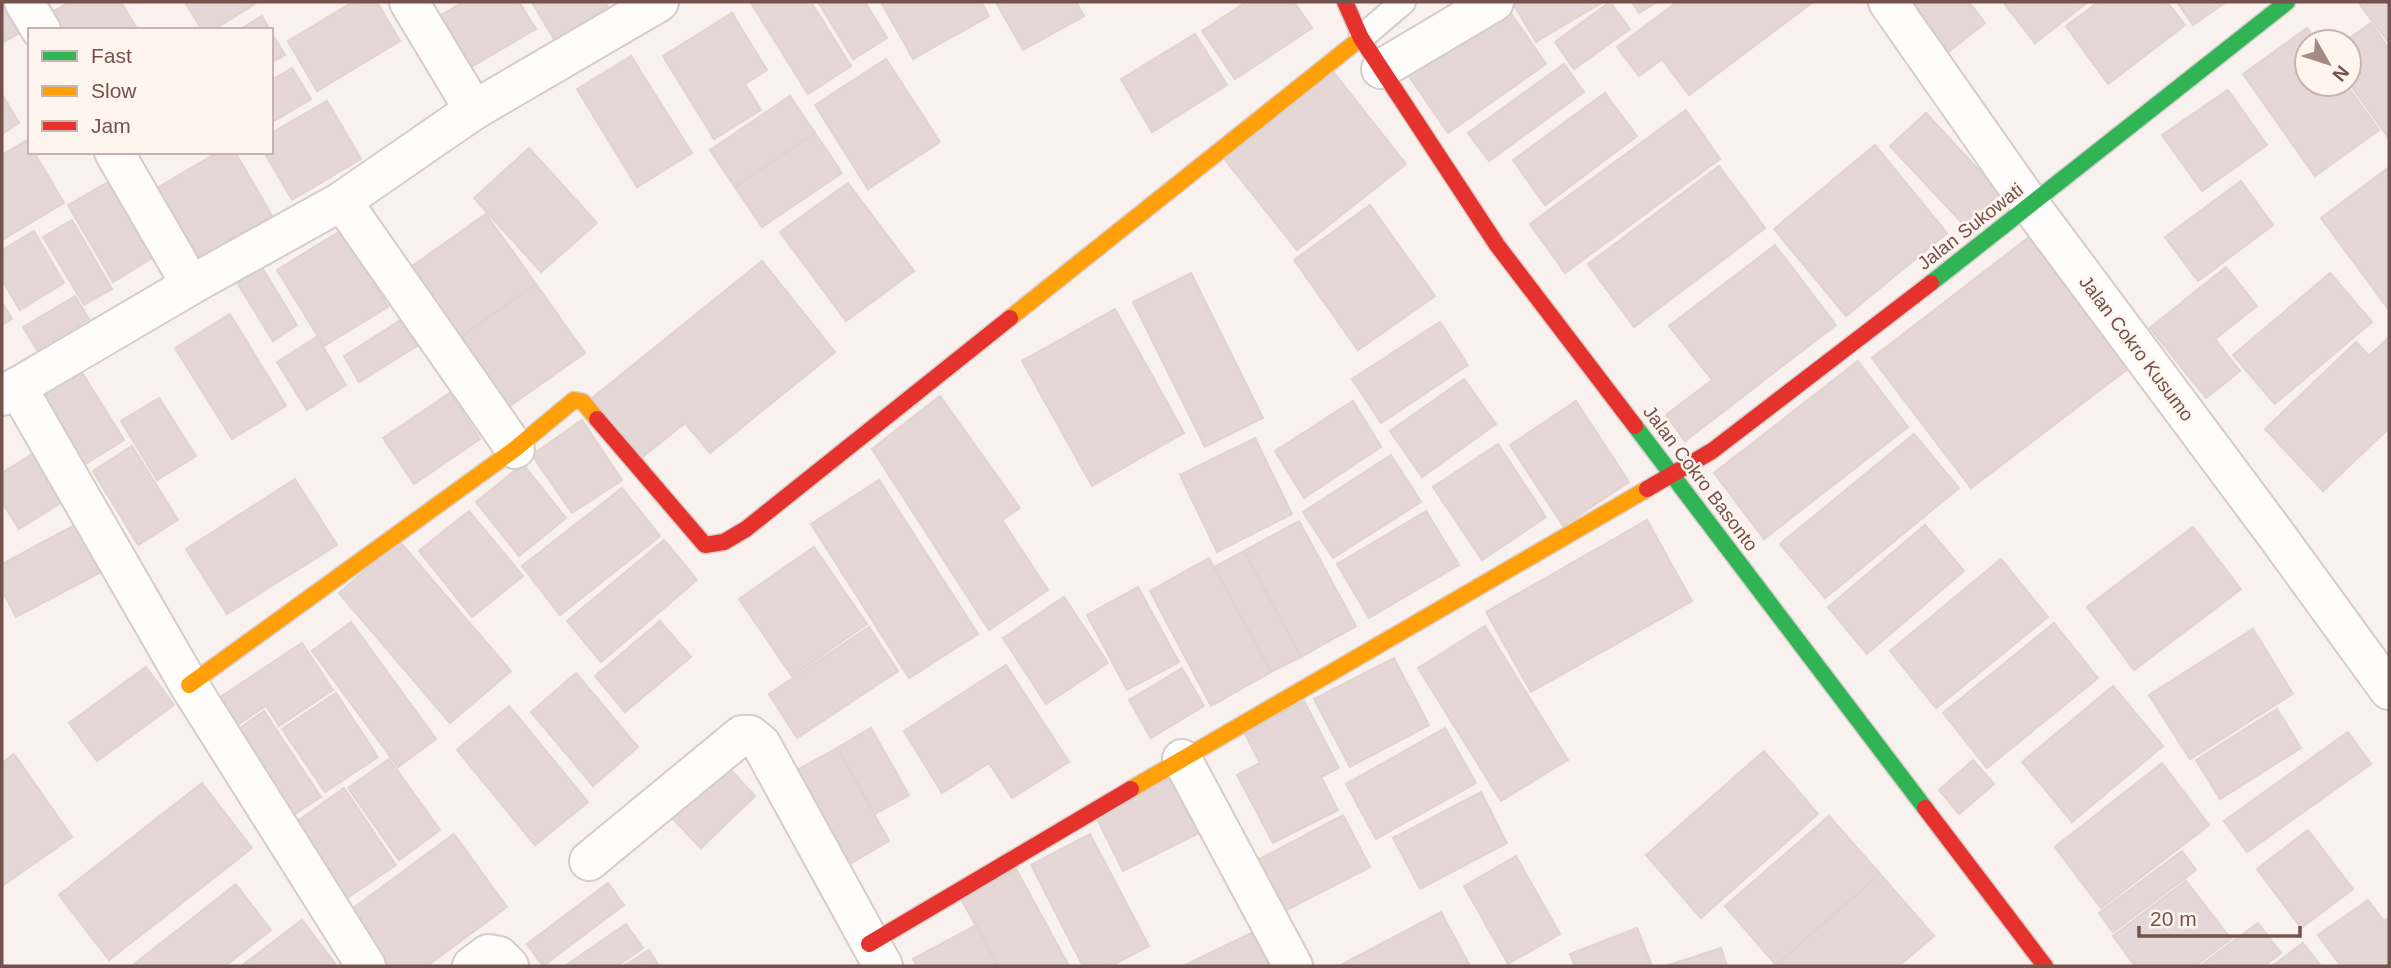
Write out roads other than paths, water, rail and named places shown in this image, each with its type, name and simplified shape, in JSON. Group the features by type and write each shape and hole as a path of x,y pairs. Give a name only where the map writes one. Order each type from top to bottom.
{"street":[{"path":"24,2 40,28"},
{"path":"409,2 474,110"},
{"name":"Jalan Cokro Basonto","path":"1345,2 1361,38 1497,245 2045,966"},
{"path":"1381,69 1494,2"},
{"name":"Jalan Cokro Kusumo","path":"1888,2 2031,206 2389,691"},
{"name":"Jalan Sukowati","path":"876,955 1182,759 1712,452 2031,206 2287,2"},
{"path":"366,966 189,685 10,392 191,285 342,201 474,110 638,7"},
{"path":"189,685 515,449 574,400 583,402 705,545 724,542 757,521 1361,38"},
{"path":"115,154 191,285"},
{"path":"342,201 515,449"},
{"path":"589,861 742,735 750,735 761,744 876,955"},
{"path":"1182,759 1293,966"},
{"path":"472,966 488,954 499,956 509,966"}],"lane":[{"path":"1361,38 1403,2"}]}
